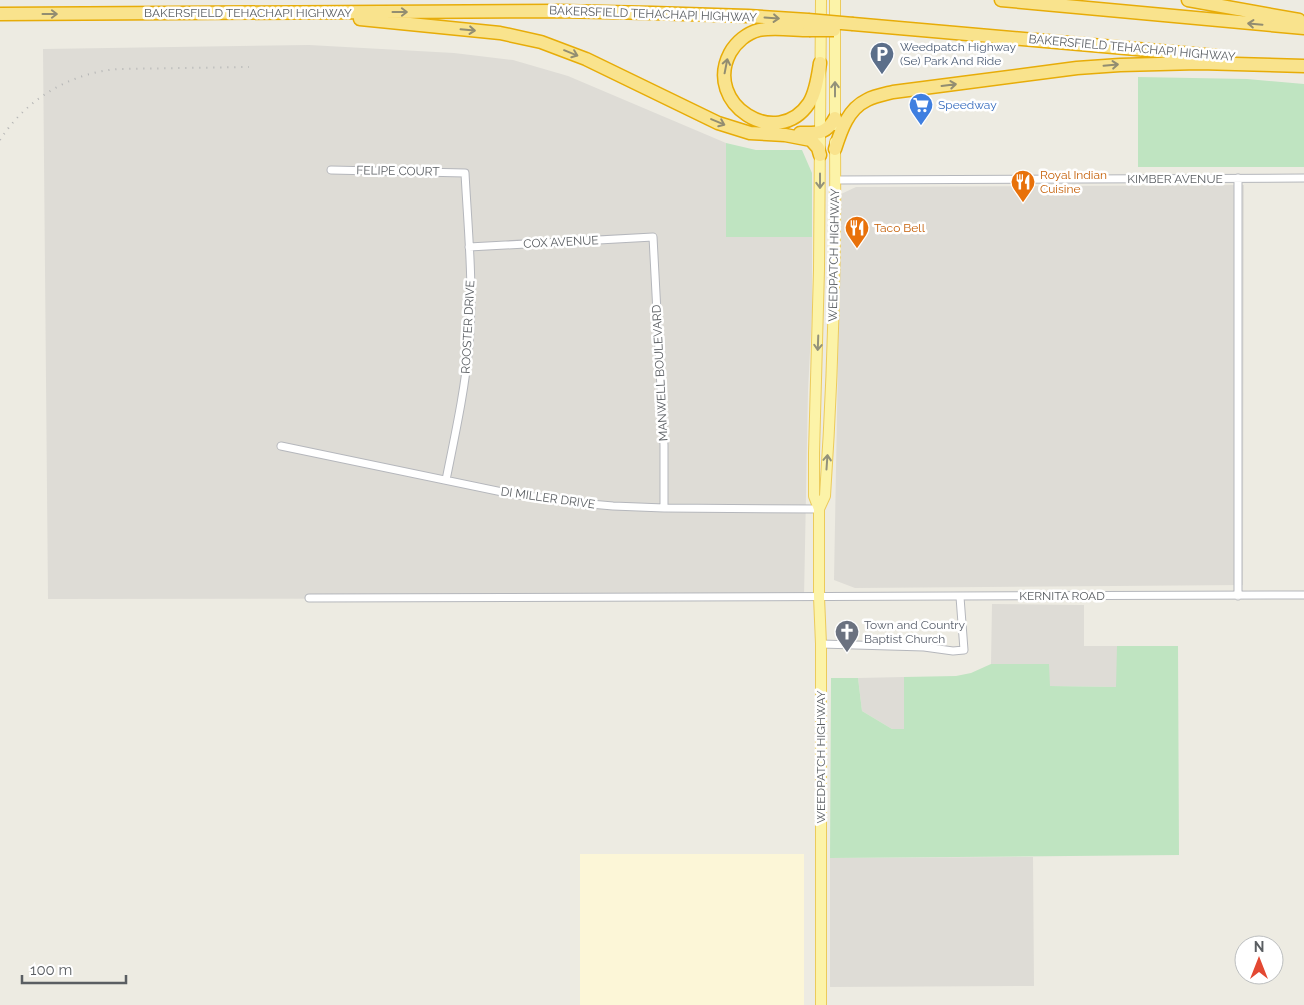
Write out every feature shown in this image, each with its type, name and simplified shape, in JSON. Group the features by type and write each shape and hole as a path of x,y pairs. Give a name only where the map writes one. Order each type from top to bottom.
{"highway":[{"path":"1001,0 1304,28"},
{"path":"1188,0 1304,21"},
{"name":"BAKERSFIELD TEHACHAPI HIGHWAY","path":"1,14 576,12 710,15 809,25 932,30 1304,65"},
{"path":"333,13 367,20 500,33 541,42 586,59 718,123 750,133 785,135 811,140 818,148 820,155"},
{"path":"809,25 761,29 744,37 732,50 725,66 724,75 728,93 738,108 753,119 770,122 788,120 797,115 809,103 820,63"},
{"path":"835,148 845,123 855,109 867,99 893,92 1076,68 1120,65 1199,63 1304,65"},
{"path":"785,135 820,132 828,129 835,118"}],"main road":[{"name":"WEEDPATCH HIGHWAY","path":"820,0 820,155 814,496 819,509 821,644 821,1005"},
{"name":"WEEDPATCH HIGHWAY","path":"819,509 825,496 832,388 835,276 835,0"}],"street":[{"name":"FELIPE COURT","path":"331,170 465,173"},
{"name":"ROOSTER DRIVE","path":"446,480 461,406 471,311 465,173"},
{"path":"1238,178 1238,596"},
{"name":"KIMBER AVENUE","path":"835,180 1304,178"},
{"name":"COX AVENUE","path":"469,247 653,237"},
{"name":"MANWELL BOULEVARD","path":"653,237 664,445 664,508"},
{"name":"DI MILLER DRIVE","path":"281,446 512,494 546,499 613,506 664,508 819,509"},
{"name":"KERNITA ROAD","path":"309,598 1304,595"},
{"path":"821,644 924,647 953,652 964,650 960,597"}],"shaded area":[{"path":"309,45 454,53 513,60 568,76 726,143 726,237 812,237 812,312 808,391 804,598 48,599 43,49"},
{"path":"1244,185 1243,585 855,588 834,580 841,194 856,187"},
{"path":"992,604 1084,605 1084,646 1117,646 1117,687 1049,686 1049,664 991,664"},
{"path":"904,677 904,729 892,729 862,711 858,678"},
{"path":"580,854 804,854 804,1005 580,1005"},
{"path":"1033,857 1034,986 830,987 830,858"}],"green space":[{"path":"1138,77 1247,79 1304,84 1304,167 1138,167"},
{"path":"726,143 756,150 802,150 812,173 812,237 726,237"},
{"path":"1117,646 1178,646 1179,855 830,858 831,678 858,678 862,711 892,729 904,729 904,677 956,676 971,673 991,664 1049,664 1050,686 1116,687"}],"railway":[{"path":"0,140 11,125 36,101 66,82 83,76 118,69 249,67"}],"place":[{"name":"Weedpatch Highway (Se) Park And Ride","path":"882,75"},
{"name":"Speedway","path":"921,126"},
{"name":"Royal Indian Cuisine","path":"1023,203"},
{"name":"Taco Bell","path":"857,249"},
{"name":"Town and Country Baptist Church","path":"847,653"}]}
